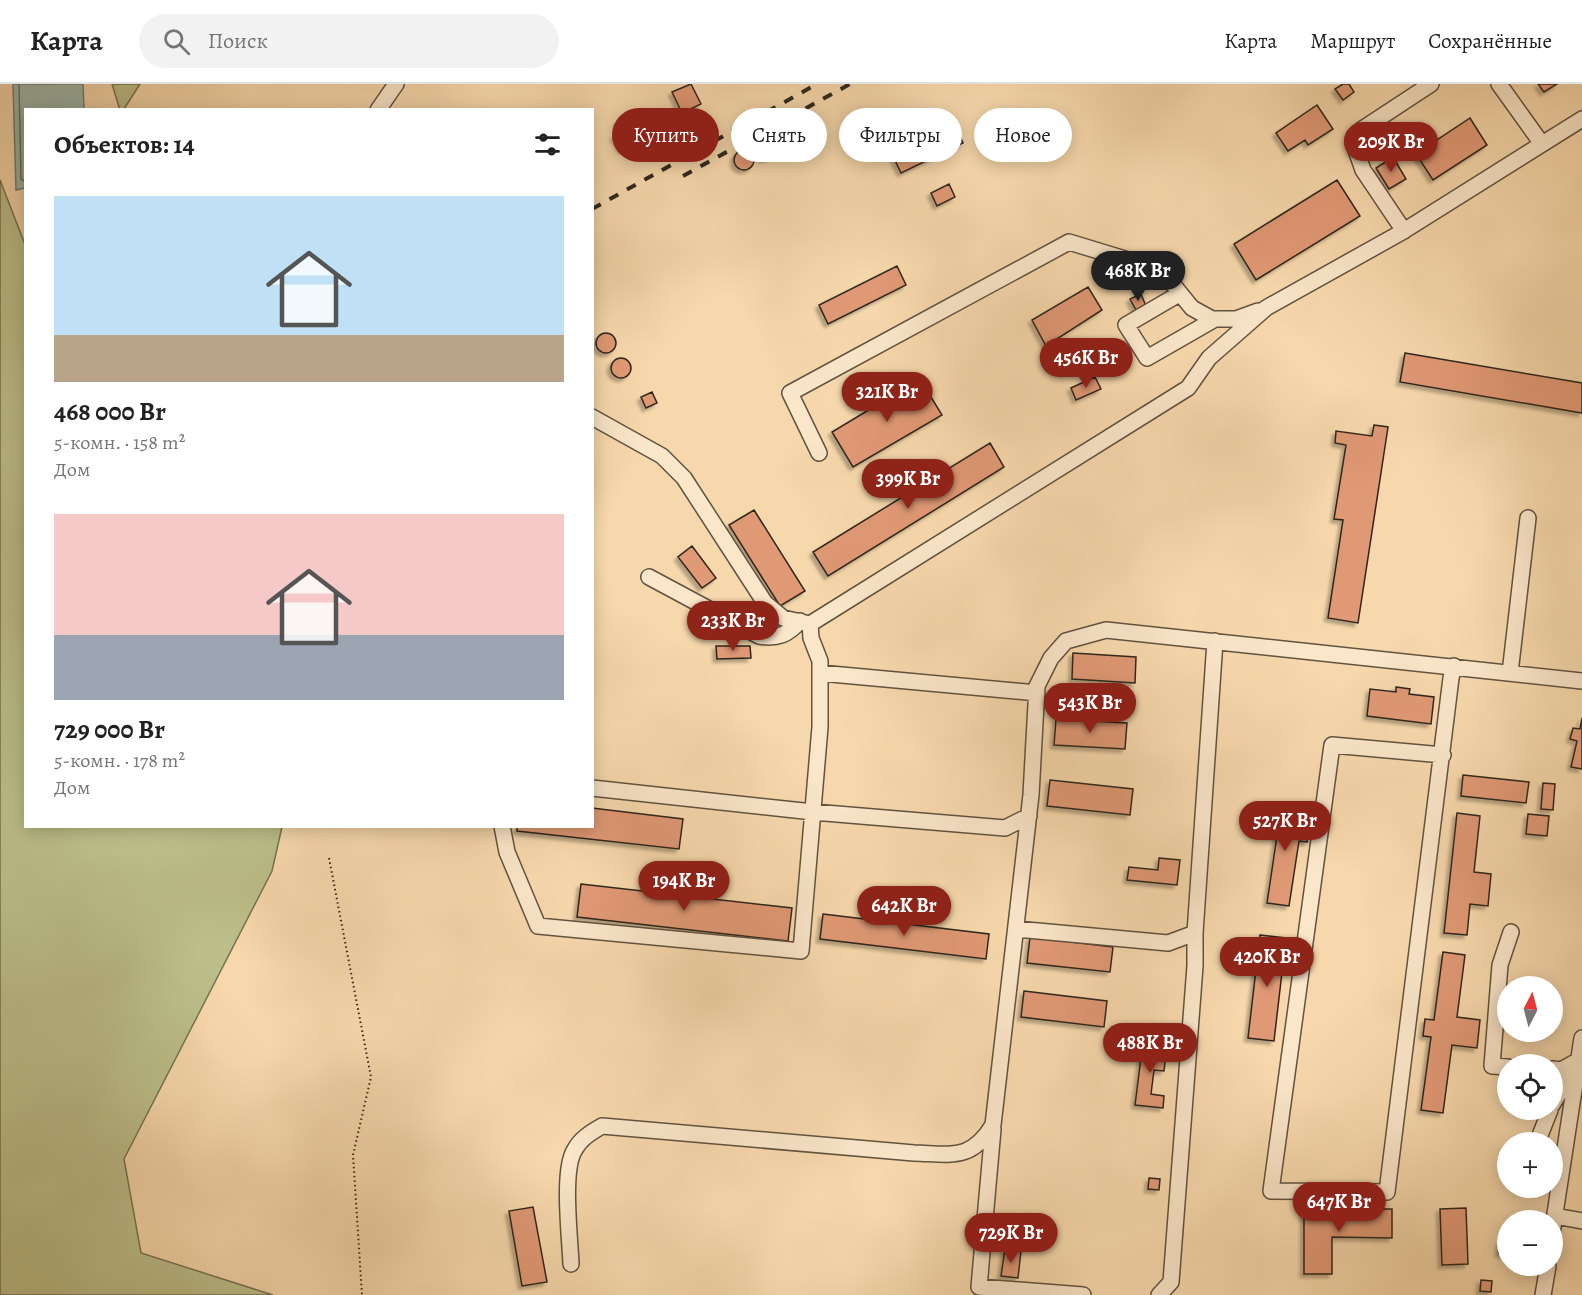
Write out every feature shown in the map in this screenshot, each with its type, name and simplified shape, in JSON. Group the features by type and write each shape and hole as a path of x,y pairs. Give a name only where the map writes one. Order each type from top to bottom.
{"street":[{"path":"379,108 396,84"},
{"path":"1404,231 1363,170 1356,150 1361,130 1431,84"},
{"path":"1498,84 1542,144"},
{"path":"819,453 790,393 1069,242 1161,270 1192,308 1215,319 1236,319 1266,308 1404,231 1582,119"},
{"path":"1179,294 1126,325 1147,358 1215,319"},
{"path":"649,577 759,636 774,638 792,631 1188,388 1209,358 1266,308"},
{"path":"594,418 662,456 684,478 765,603 783,618 805,622"},
{"path":"1510,673 1528,518"},
{"path":"502,828 507,852 538,926 801,951 820,727 819,661 805,622"},
{"path":"1083,1295 979,1287 993,1125 1029,816 1037,686 1051,658 1066,641 1106,630 1582,681"},
{"path":"1159,1295 1171,1282 1195,966 1195,933 1215,641"},
{"path":"1443,755 1332,745 1271,1191 1387,1192 1443,755 1454,666"},
{"path":"819,673 1037,693"},
{"path":"594,788 813,812 1005,828 1029,816"},
{"path":"1016,929 1168,943 1195,933"},
{"path":"1497,1066 1492,1066 1500,965 1511,932"},
{"path":"1563,1147 1582,1038"},
{"path":"1563,1069 1579,1060"},
{"path":"1563,1087 1579,1060"},
{"path":"571,1264 568,1193 573,1152 585,1136 602,1126 957,1154 981,1144 993,1125"},
{"path":"1563,1217 1582,1221"},
{"path":"1544,1295 1547,1276"}],"path":[{"path":"329,858 371,1077 353,1155 362,1295"}],"green space":[{"path":"112,84 140,84 125,108 119,108"},
{"path":"0,180 24,242 24,828 282,828 272,871 124,1159 141,1253 273,1295 0,1295"}],"water":[{"path":"13,84 83,84 84,108 24,108 24,188 16,190"}],"building":[{"path":"691,84 701,104 693,108 680,108 672,92"},
{"path":"1343,84 1349,84 1354,92 1343,100 1335,89"},
{"path":"1538,84 1557,84 1544,92"},
{"path":"1317,105 1333,129 1308,145 1305,140 1288,151 1276,133"},
{"path":"1470,118 1487,145 1433,180 1416,154"},
{"path":"1393,157 1406,179 1389,189 1376,168"},
{"path":"734,162 754,162 751,167 744,170"},
{"path":"896,162 924,162 901,173"},
{"path":"1337,180 1360,216 1256,280 1234,244"},
{"path":"949,184 955,197 937,206 931,193"},
{"path":"897,266 906,285 828,324 819,305"},
{"path":"1088,287 1102,310 1046,346 1032,320"},
{"path":"1141,294 1146,306 1136,310 1130,299"},
{"path":"606,333 613,336 616,343 613,350 606,353 599,350 596,343 599,336"},
{"path":"1405,353 1582,383 1582,413 1400,382"},
{"path":"621,358 628,361 631,368 628,375 621,378 614,375 611,368 614,361"},
{"path":"1095,377 1101,389 1076,400 1071,388"},
{"path":"920,379 942,415 853,467 832,432"},
{"path":"652,392 657,403 646,408 641,397"},
{"path":"1374,425 1388,427 1358,623 1328,618 1343,520 1334,519 1346,445 1335,443 1336,431 1372,436"},
{"path":"990,443 1004,467 828,576 813,552"},
{"path":"754,510 805,591 780,606 729,525"},
{"path":"692,546 716,578 702,588 678,557"},
{"path":"716,646 750,646 751,658 717,659"},
{"path":"1073,653 1136,657 1135,683 1072,679"},
{"path":"1396,687 1410,689 1409,694 1434,697 1431,724 1367,716 1370,689 1396,692"},
{"path":"1582,718 1582,769 1571,767 1577,741 1570,739 1573,728 1580,729"},
{"path":"1056,719 1127,723 1125,749 1054,745"},
{"path":"1463,775 1529,782 1526,803 1461,796"},
{"path":"1050,780 1133,789 1130,815 1047,806"},
{"path":"1543,783 1555,784 1553,810 1541,809"},
{"path":"1281,806 1304,809 1301,828 1309,829 1307,842 1299,841 1289,906 1267,903 1277,836 1261,834 1263,819 1279,821"},
{"path":"594,808 683,819 679,849 517,831 517,828 594,828"},
{"path":"1457,813 1480,816 1474,872 1491,874 1488,906 1470,904 1467,935 1444,933"},
{"path":"1528,814 1549,816 1547,836 1526,834"},
{"path":"1159,858 1180,860 1177,885 1127,880 1129,867 1158,870"},
{"path":"581,884 792,908 788,941 577,917"},
{"path":"823,914 989,934 986,959 820,939"},
{"path":"1260,935 1286,938 1274,1041 1248,1038"},
{"path":"1030,937 1113,947 1110,972 1027,963"},
{"path":"1443,952 1465,955 1457,1017 1480,1020 1477,1048 1452,1045 1443,1113 1421,1110 1431,1037 1423,1036 1425,1019 1434,1020"},
{"path":"1024,991 1107,1001 1104,1027 1021,1017"},
{"path":"1143,1042 1167,1044 1164,1071 1154,1070 1151,1094 1164,1096 1163,1108 1135,1105"},
{"path":"1149,1178 1160,1179 1159,1190 1148,1189"},
{"path":"533,1207 547,1282 522,1286 509,1211"},
{"path":"1466,1208 1468,1264 1442,1265 1440,1209"},
{"path":"1304,1209 1392,1209 1392,1238 1332,1237 1332,1274 1304,1274"},
{"path":"1005,1249 1021,1251 1018,1278 1001,1276"},
{"path":"1481,1280 1492,1281 1491,1292 1480,1291"}],"railway":[{"path":"594,208 817,84"},
{"path":"683,176 850,84"}]}
